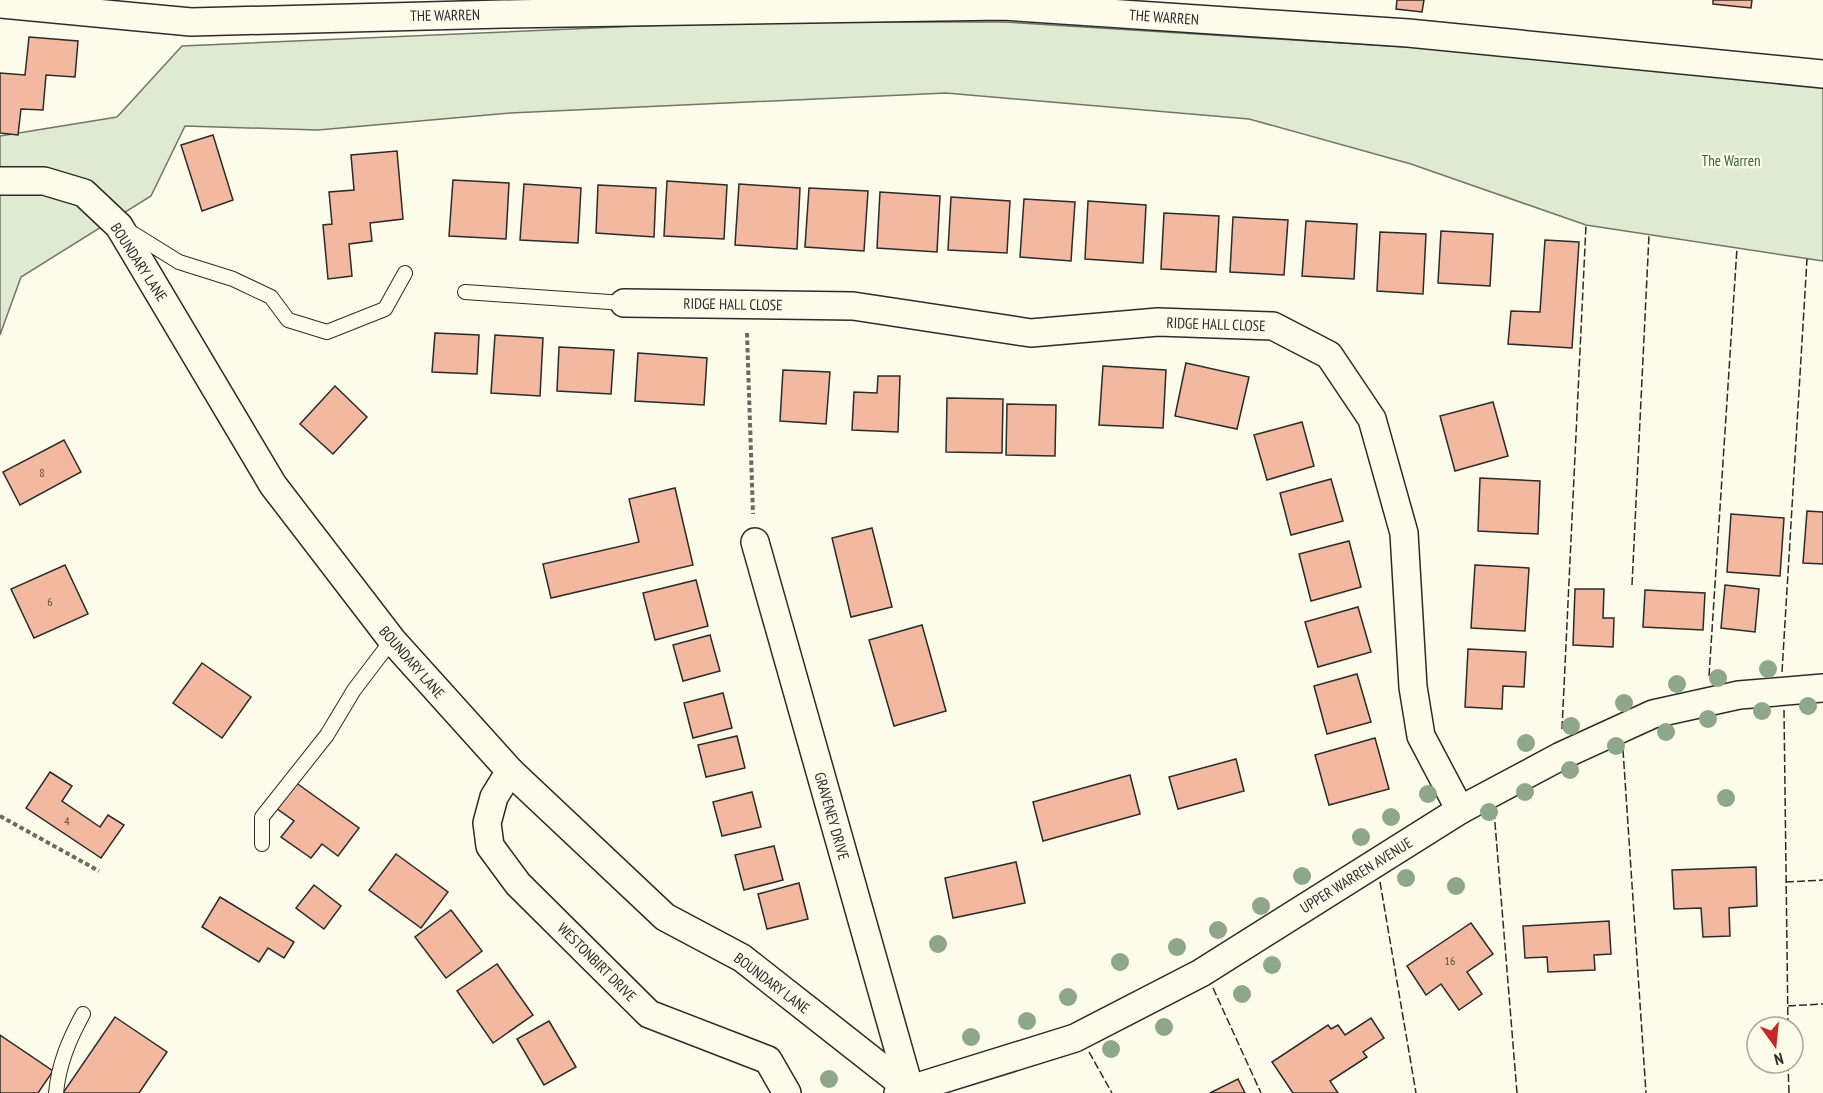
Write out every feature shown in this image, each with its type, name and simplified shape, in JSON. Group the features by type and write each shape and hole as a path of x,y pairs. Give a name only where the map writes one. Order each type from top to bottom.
{"street":[{"name":"THE WARREN","path":"0,4 191,21 1003,3 1408,33 1823,74"},
{"name":"BOUNDARY LANE","path":"0,181 44,181 84,193 119,226 273,485 392,640 510,771 664,917 742,958 904,1091"},
{"name":"RIDGE HALL CLOSE","path":"624,303 652,292 745,304 853,306 1031,333 1158,322 1273,326 1329,355 1372,419 1404,533 1413,687 1421,736 1460,810"},
{"name":"GRAVENEY DRIVE","path":"755,542 904,1091"},
{"name":"UPPER WARREN AVENUE","path":"904,1091 1075,1038 1201,973 1460,810 1561,756 1653,714 1739,695 1823,688"},
{"name":"WESTONBIRT DRIVE","path":"510,771 494,797 487,823 490,846 518,884 648,1014 768,1060 786,1093"}],"lane":[{"path":"119,226 179,262 233,279 271,297 288,320 327,332 386,309 405,273"},
{"name":"RIDGE HALL CLOSE","path":"465,292 624,303"},
{"path":"262,844 262,817 327,735 354,690 392,640"},
{"path":"56,1093 61,1061 69,1039 84,1014"}],"path":[{"path":"745,304 755,542"},
{"path":"0,816 99,871"}],"green space":[{"name":"The Warren","path":"733,22 1004,22 1502,53 1823,81 1823,261 1586,225 1411,164 1249,119 946,93 510,113 318,130 185,126 151,196 21,277 0,335 0,136 117,117 182,46"}],"building":[{"path":"1397,0 1424,0 1422,12 1396,9"},
{"path":"1713,0 1752,0 1751,8 1713,4"},
{"path":"29,37 78,41 75,77 46,75 43,110 21,109 18,135 0,133 0,73 25,75"},
{"path":"213,135 233,200 202,211 181,145"},
{"path":"397,151 403,219 370,223 372,241 349,244 352,276 328,279 323,225 332,224 329,192 354,190 351,155"},
{"path":"453,180 509,183 506,239 449,236"},
{"path":"667,181 727,185 724,239 664,236"},
{"path":"524,184 581,188 578,243 520,240"},
{"path":"739,184 800,188 797,249 735,245"},
{"path":"598,185 656,188 654,237 596,233"},
{"path":"809,188 868,191 864,251 805,247"},
{"path":"880,192 940,196 937,252 877,248"},
{"path":"951,197 1010,201 1007,253 948,250"},
{"path":"1024,199 1075,202 1071,261 1020,257"},
{"path":"1088,201 1146,205 1143,263 1085,259"},
{"path":"1164,213 1219,216 1216,272 1161,269"},
{"path":"1233,217 1288,220 1284,275 1230,272"},
{"path":"1306,221 1357,224 1354,279 1302,276"},
{"path":"1441,231 1493,234 1490,286 1438,283"},
{"path":"1380,232 1426,234 1423,294 1377,291"},
{"path":"1545,240 1579,242 1572,348 1508,344 1511,311 1540,312"},
{"path":"435,333 479,335 477,374 432,372"},
{"path":"495,335 543,338 540,396 491,393"},
{"path":"559,347 614,350 611,394 557,391"},
{"path":"638,353 707,358 704,405 635,401"},
{"path":"1186,363 1249,377 1237,429 1175,416"},
{"path":"1103,366 1166,370 1163,428 1099,425"},
{"path":"783,370 830,372 826,424 780,421"},
{"path":"878,376 900,376 898,432 852,430 854,392 877,393"},
{"path":"335,386 367,417 333,454 300,424"},
{"path":"947,398 1003,399 1002,453 946,452"},
{"path":"1493,402 1508,456 1455,471 1440,416"},
{"path":"1007,404 1056,405 1055,456 1006,455"},
{"path":"1302,422 1314,466 1267,480 1254,435"},
{"path":"64,440 81,472 20,505 3,472"},
{"path":"1480,478 1540,481 1538,534 1478,531"},
{"path":"1331,479 1343,521 1291,535 1280,493"},
{"path":"675,488 693,565 551,598 543,564 639,542 629,499"},
{"path":"1807,511 1823,512 1823,564 1803,563"},
{"path":"1731,514 1784,518 1780,576 1727,572"},
{"path":"872,528 892,607 851,617 832,538"},
{"path":"1349,541 1361,587 1311,601 1299,554"},
{"path":"65,565 88,614 34,638 11,589"},
{"path":"1475,565 1529,568 1525,631 1471,628"},
{"path":"696,580 708,626 655,640 643,593"},
{"path":"1725,585 1759,589 1755,632 1721,628"},
{"path":"1575,589 1604,589 1603,618 1614,618 1613,647 1573,645"},
{"path":"1645,590 1705,593 1703,630 1643,627"},
{"path":"1358,607 1371,652 1318,667 1305,622"},
{"path":"922,625 946,711 894,726 869,640"},
{"path":"710,635 720,671 683,681 673,645"},
{"path":"1468,649 1526,652 1524,687 1503,686 1502,709 1465,707"},
{"path":"202,663 251,697 222,738 173,703"},
{"path":"1357,674 1371,722 1327,734 1314,686"},
{"path":"723,693 732,728 693,738 684,703"},
{"path":"737,736 745,768 706,777 698,745"},
{"path":"1375,738 1389,789 1329,805 1315,755"},
{"path":"1236,759 1244,791 1178,809 1169,777"},
{"path":"50,772 72,786 62,801 100,827 108,815 124,825 101,858 26,808"},
{"path":"1130,775 1140,814 1043,841 1033,802"},
{"path":"295,782 359,828 338,856 322,844 311,858 281,837 294,821 276,808"},
{"path":"752,792 761,827 722,836 713,802"},
{"path":"774,846 783,880 744,890 735,855"},
{"path":"396,854 448,892 421,928 369,890"},
{"path":"1016,862 1025,903 953,918 945,878"},
{"path":"1756,867 1757,906 1729,908 1730,936 1703,937 1701,908 1674,909 1672,870"},
{"path":"799,883 808,919 767,929 758,894"},
{"path":"314,885 341,906 324,929 296,908"},
{"path":"220,897 294,942 284,958 268,948 259,962 202,927"},
{"path":"451,910 482,951 446,978 415,937"},
{"path":"1609,921 1611,954 1594,955 1595,970 1548,972 1547,957 1525,958 1523,926"},
{"path":"1471,923 1493,954 1467,972 1482,994 1459,1010 1441,984 1426,995 1407,966"},
{"path":"497,964 533,1015 493,1043 457,991"},
{"path":"115,1017 167,1052 139,1093 63,1093"},
{"path":"1371,1018 1384,1038 1363,1052 1367,1057 1330,1081 1338,1093 1293,1093 1272,1062 1328,1025 1331,1029 1338,1025 1345,1035"},
{"path":"549,1021 576,1067 544,1085 517,1039"},
{"path":"0,1035 53,1071 38,1093 0,1093"},
{"path":"1238,1079 1245,1093 1210,1093"}],"fence":[{"path":"1562,729 1586,225"},
{"path":"1632,585 1649,235"},
{"path":"1709,676 1737,248"},
{"path":"1782,672 1807,259"},
{"path":"1784,710 1788,1015"},
{"path":"1623,750 1646,1093"},
{"path":"1494,811 1517,1093"},
{"path":"1786,882 1823,880"},
{"path":"1380,882 1416,1093"},
{"path":"1213,988 1261,1093"},
{"path":"1788,1006 1823,1004"},
{"path":"1089,1052 1112,1093"},
{"path":"1788,1075 1789,1093"}]}
